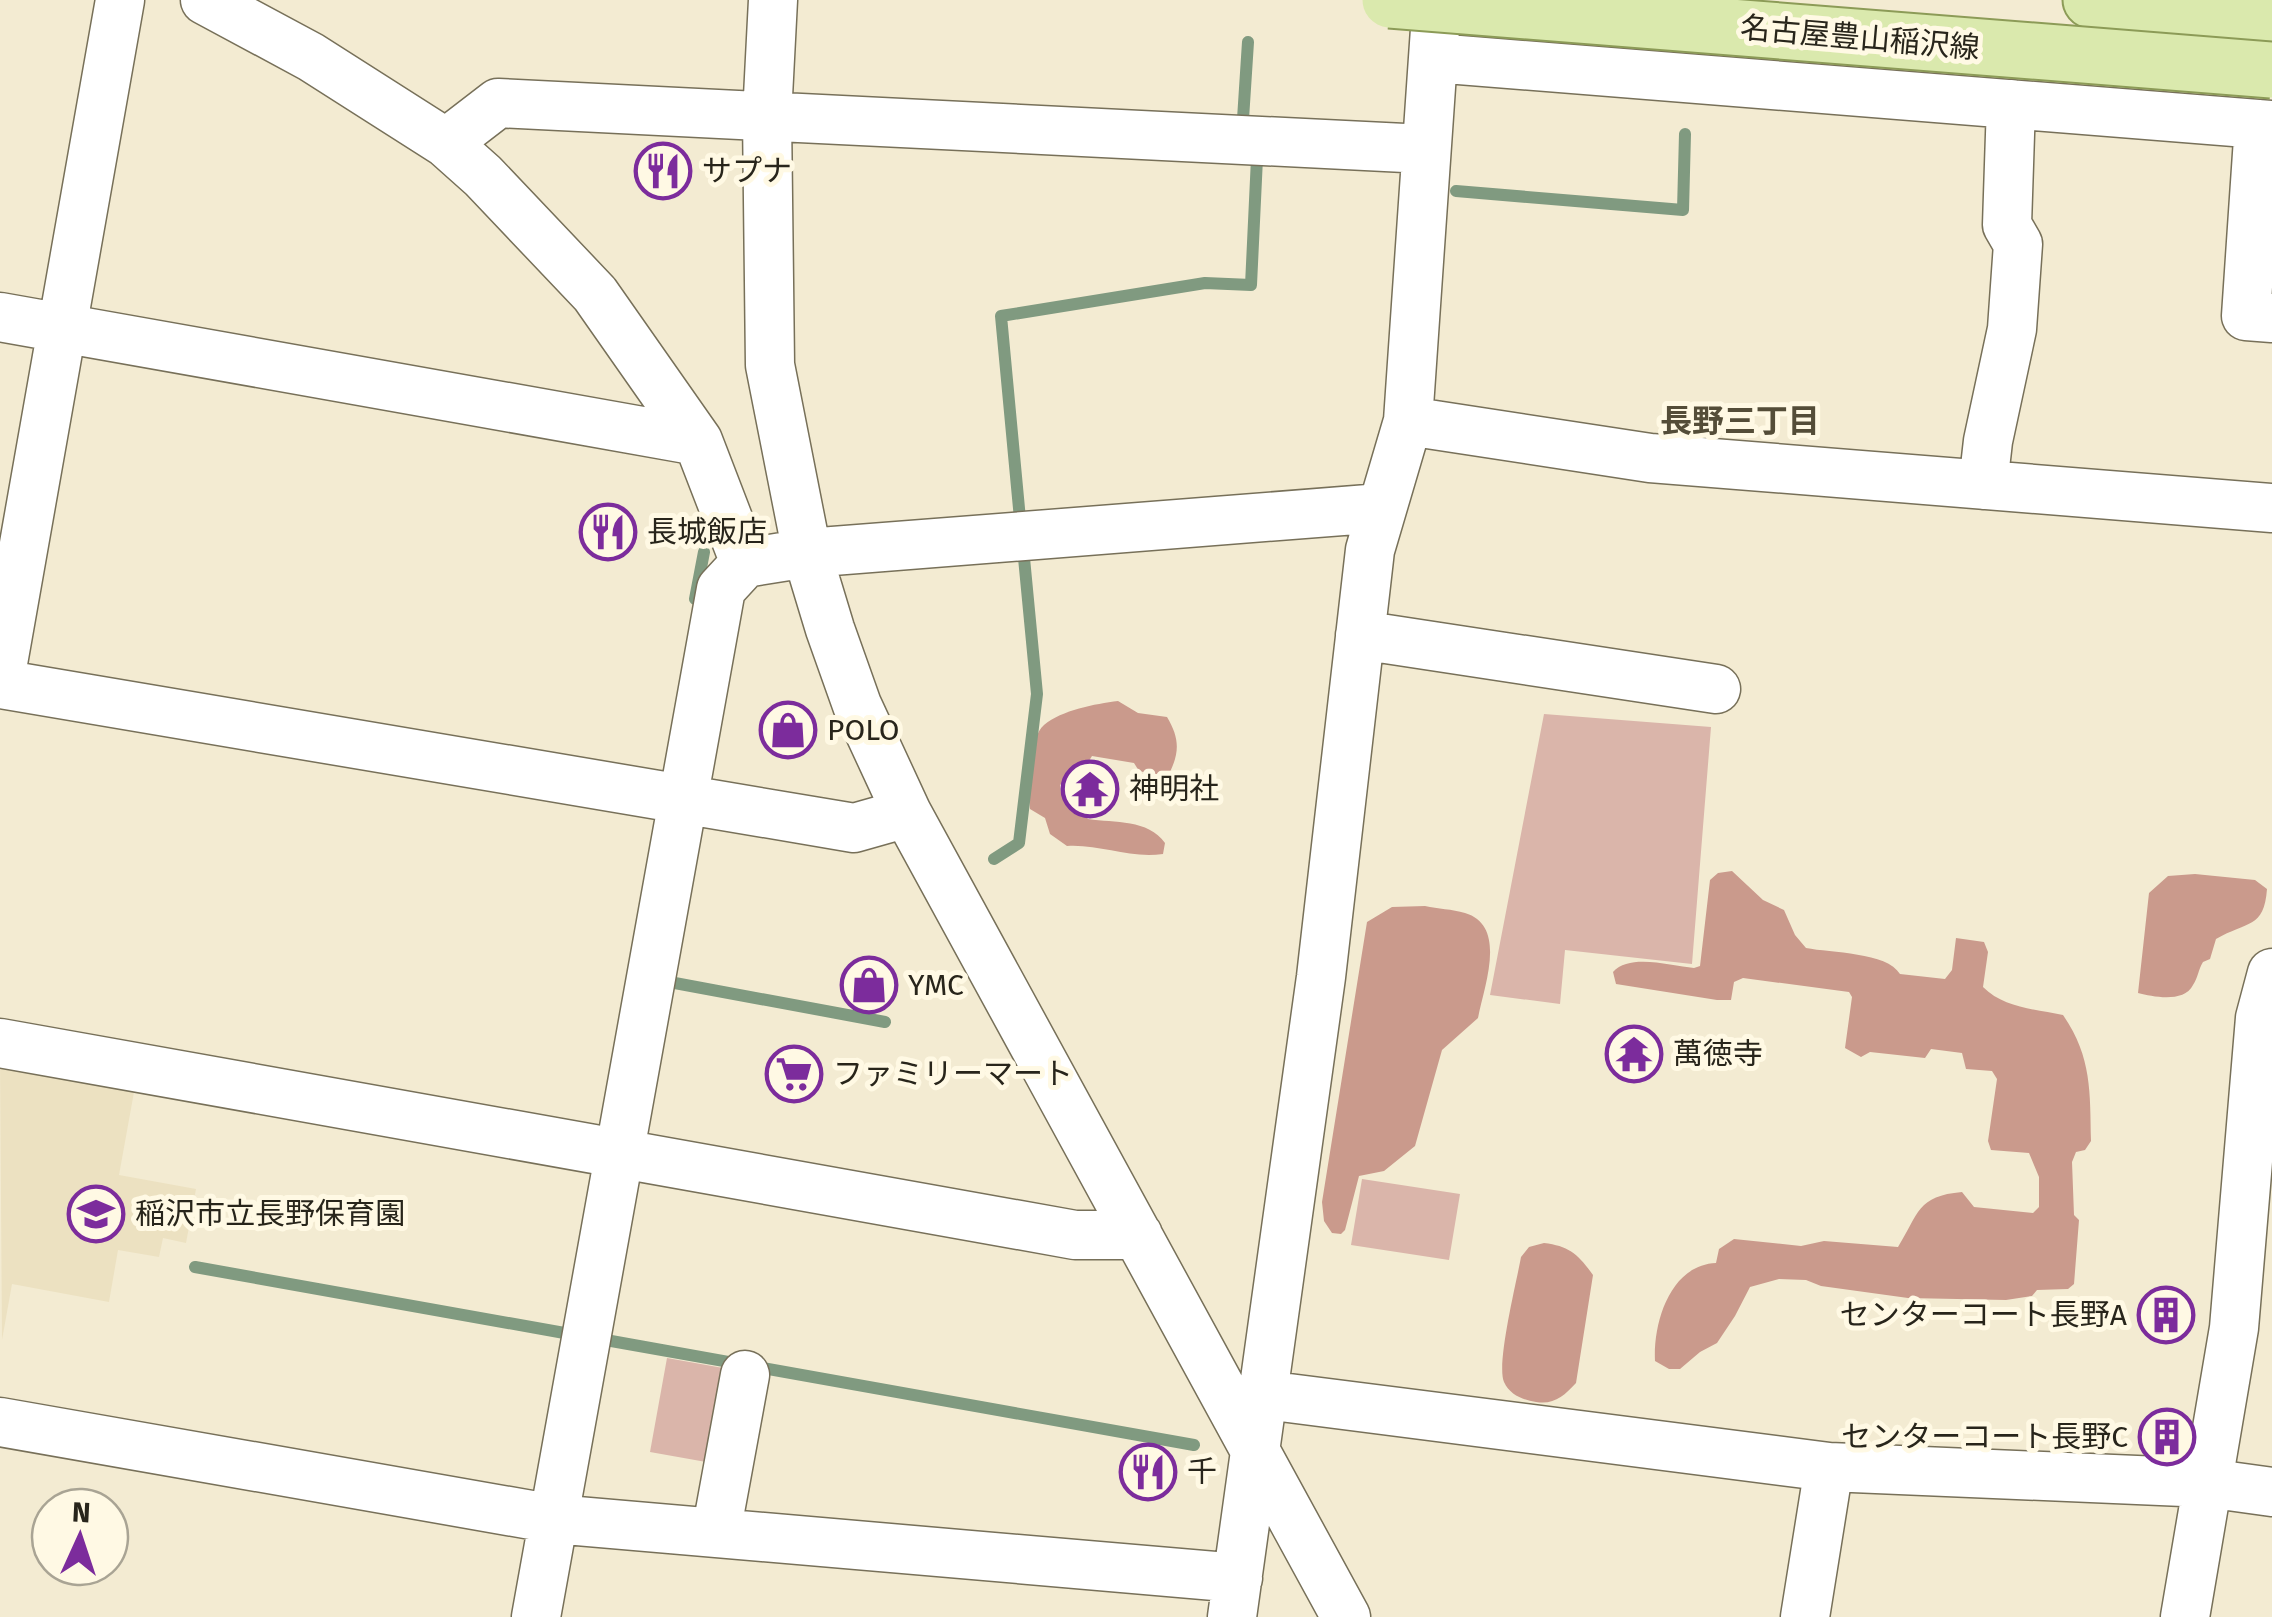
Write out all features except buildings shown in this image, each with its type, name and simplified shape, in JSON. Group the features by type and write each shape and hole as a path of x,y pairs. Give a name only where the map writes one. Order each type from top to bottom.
{"main road":[{"name":"名古屋豊山稲沢線","path":"1390,0 2272,70"},
{"path":"2092,0 2272,15"}],"street":[{"path":"120,0 0,682 854,828 907,813"},
{"path":"205,0 310,57 446,142 483,176 595,294 698,441 746,563"},
{"path":"773,0 767,116 770,366 808,553 857,705 907,813 1346,1617"},
{"path":"0,1422 554,1519 716,1534 1235,1598 1321,977 1370,550 1408,422 1437,0"},
{"path":"1434,58 2265,124 2246,316 2272,318"},
{"path":"446,142 498,103 1425,149"},
{"path":"1983,485 1988,441 2012,329 2018,244 2007,225 2011,104"},
{"path":"0,316 698,441"},
{"path":"1408,422 1650,458 2272,508"},
{"path":"536,1617 721,588 746,563 808,553 1381,508"},
{"path":"1360,635 1716,689"},
{"path":"2185,1617 2258,1180 2260,1018 2272,973"},
{"path":"0,1043 1075,1236 1138,1235"},
{"path":"716,1534 745,1375"},
{"path":"1264,1395 1830,1467 2207,1483 2272,1492"},
{"path":"1804,1617 1830,1467"}],"shaded area":[{"path":"1118,701 1138,713 1167,717 1177,744 1170,772 1155,775 1139,771 1134,763 1092,756 1060,785 1061,793 1088,819 1150,830 1165,843 1163,854 1067,846 1050,834 1045,818 1030,809 1032,752 1039,731 1069,712"},
{"path":"1544,714 1711,727 1692,964 1565,950 1560,1004 1490,995"},
{"path":"1732,871 1763,900 1784,910 1795,935 1806,948 1871,957 1900,974 1945,979 1952,970 1956,938 1984,942 1988,952 1983,987 2010,1004 2063,1015 2084,1060 2091,1123 2091,1141 2085,1150 2076,1152 2072,1162 2074,1215 2079,1220 2074,1284 2068,1289 2037,1290 2032,1296 2006,1300 1908,1298 1779,1279 1750,1287 1717,1343 1680,1369 1669,1369 1655,1361 1661,1314 1676,1285 1700,1266 1716,1263 1719,1249 1734,1239 1801,1246 1824,1241 1898,1247 1921,1208 1947,1194 1962,1192 1974,1207 2033,1213 2039,1207 2039,1177 2029,1153 1991,1150 1988,1141 1997,1079 1992,1071 1966,1069 1962,1053 1931,1049 1925,1058 1870,1052 1861,1057 1845,1048 1852,997 1849,992 1743,978 1734,982 1731,1000 1717,1000 1616,984 1613,972 1630,963 1700,966 1710,880 1718,873"},
{"path":"2195,874 2255,880 2267,889 2262,911 2252,922 2216,939 2210,959 2203,962 2189,991 2168,997 2138,993 2149,893 2168,876"},
{"path":"1425,906 1465,913 1486,930 1490,958 1478,1018 1442,1050 1415,1146 1384,1171 1359,1176 1345,1230 1332,1233 1324,1221 1322,1202 1367,922 1392,907"},
{"name":"稲沢市立長野保育園","path":"0,1057 136,1081 119,1175 196,1189 186,1243 163,1238 159,1257 118,1250 109,1302 12,1284 2,1340"},
{"path":"1362,1179 1460,1194 1449,1260 1351,1245"},
{"path":"1544,1243 1572,1252 1593,1275 1576,1383 1558,1398 1542,1403 1513,1394 1502,1372 1521,1257 1529,1247"},
{"path":"667,1358 740,1371 723,1465 650,1452"}],"waterway":[{"path":"1243,119 1248,42"},
{"path":"1456,191 1683,210 1685,134"},
{"path":"1020,519 1001,316 1205,283 1251,285 1257,158"},
{"path":"695,599 704,552"},
{"path":"994,859 1019,843 1037,694 1024,558"},
{"path":"664,981 885,1022"},
{"path":"195,1267 570,1334"},
{"path":"600,1339 1194,1445"}],"place":[{"name":"サプナ","path":"663,171"},
{"name":"長城飯店","path":"608,532"},
{"name":"POLO","path":"788,730"},
{"name":"神明社","path":"1090,789"},
{"name":"YMC","path":"869,985"},
{"name":"萬徳寺","path":"1634,1054"},
{"name":"ファミリーマート","path":"794,1074"},
{"name":"稲沢市立長野保育園","path":"96,1214"},
{"name":"センターコート長野A","path":"2166,1315"},
{"name":"センターコート長野C","path":"2167,1437"},
{"name":"千","path":"1148,1472"}],"district":[{"name":"長野三丁目","path":"1740,421"}]}
